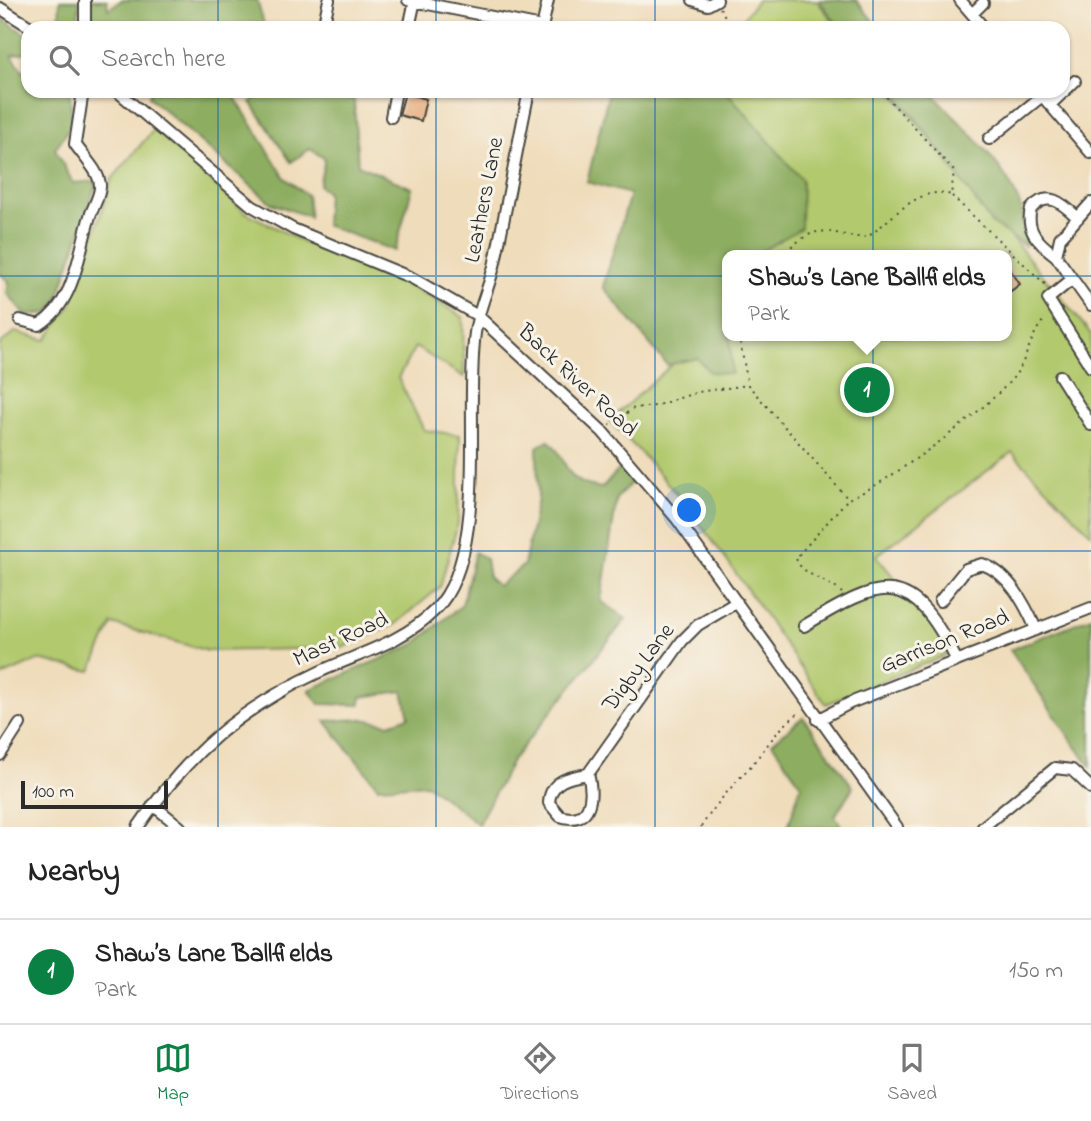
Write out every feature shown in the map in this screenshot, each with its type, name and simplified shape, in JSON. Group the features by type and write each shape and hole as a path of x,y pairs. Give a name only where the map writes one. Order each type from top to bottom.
{"street":[{"path":"85,21 86,0"},
{"path":"324,21 329,0"},
{"path":"410,21 412,0 513,21"},
{"path":"543,21 548,0"},
{"path":"693,0 708,5 717,0"},
{"path":"960,0 976,21"},
{"path":"972,15 984,3"},
{"path":"0,8 21,21"},
{"path":"1070,85 1075,80"},
{"path":"20,320 39,325 54,315 62,302 78,266 101,186 94,170 75,144 82,98"},
{"name":"Back River Road","path":"125,98 252,206 293,229 412,278 478,316 618,447 737,602 818,720 897,827"},
{"path":"391,117 395,98"},
{"name":"Leathers Lane","path":"478,316 494,264 527,98"},
{"path":"989,139 1034,98"},
{"path":"1044,98 1091,153"},
{"path":"1050,105 1057,98"},
{"path":"1078,218 1053,199 1045,198 1031,209 1029,226 1033,235 1056,256 1091,304"},
{"path":"1056,256 1060,238 1091,203"},
{"path":"1071,280 1048,299 1091,367"},
{"name":"Mast Road","path":"138,827 194,754 248,710 321,671 407,633 434,611 449,593 463,560 468,525 472,370 478,316"},
{"path":"1060,376 1091,425"},
{"path":"940,601 967,569 982,564 997,571 1020,597 1036,629"},
{"path":"804,626 849,599 880,589 906,592 939,627 957,661"},
{"name":"Digby Lane","path":"588,774 682,641 698,625 737,602"},
{"name":"Garrison Road","path":"818,720 850,703 1091,608"},
{"path":"0,755 19,724"},
{"path":"983,827 1055,768 1072,770 1091,789"},
{"path":"588,774 592,795 586,812 578,818 560,817 549,803 554,786 562,780 588,774"},
{"path":"153,805 180,827"}],"path":[{"path":"717,0 728,21"},
{"path":"887,98 954,171 951,195"},
{"path":"788,250 814,233 829,232 859,239 869,236 926,193 939,191 951,195 1011,250"},
{"path":"1012,251 1042,278 1053,295"},
{"path":"849,599 825,579 802,569 796,558 848,499 900,467 981,410 1014,376 1041,323 1055,310"},
{"path":"740,341 748,385 848,499"},
{"path":"608,426 634,408 656,406 698,392 748,385"},
{"path":"701,827 722,795 749,767 776,731 800,712"}],"green space":[{"path":"60,0 79,0 78,21 59,21"},
{"path":"90,0 107,0 108,9 122,0 257,0 263,21 89,21"},
{"path":"757,0 816,0 833,21 741,21"},
{"path":"819,0 856,0 873,21 835,21"},
{"path":"0,17 21,31 21,53 12,55 21,69 21,98 70,98 72,124 55,149 73,183 97,181 58,299 49,313 25,315 7,293 9,282 0,273"},
{"path":"150,98 235,98 285,178 307,195 310,217 271,203"},
{"path":"254,98 354,100 358,165 412,188 395,251 325,225 327,193 319,185 325,159 310,149 291,162 251,102"},
{"path":"607,98 732,98 802,180 801,228 764,250 722,250 722,341 730,341 732,374 710,372 697,358 667,365 603,287 630,194 587,182"},
{"path":"693,98 897,98 1091,334 1091,534 1012,452 876,556 956,651 826,704 698,521 640,452 609,421 678,359"},
{"path":"899,98 937,98 978,142 1008,181 1019,202 1025,223 1025,246 991,223 929,135"},
{"path":"154,129 245,212 303,242 404,282 463,317 464,377 415,347 398,378 424,430 460,435 458,523 440,587 396,624 342,648 208,651 112,624 91,671 38,660 0,677 0,344 15,332 46,340 71,305 112,179"},
{"path":"548,440 572,476 579,481 602,488 623,465 634,480 617,498 601,601 626,619 513,759 478,824 427,784 378,787 325,721 363,719 389,724 409,717 403,691 361,697 360,705 319,704 309,690 413,645 462,605 475,552 486,559 489,578 498,586 524,565 538,499 537,447"},
{"path":"1091,617 1091,767 1010,650"},
{"path":"803,717 853,787 835,816 842,827 788,827 801,785 772,743"}],"building":[{"path":"404,98 426,99 421,121 399,115"},
{"path":"1012,272 1020,284 1012,290"}],"place":[{"name":"Shaw’s Lane Ballfields","path":"867,390"}]}
